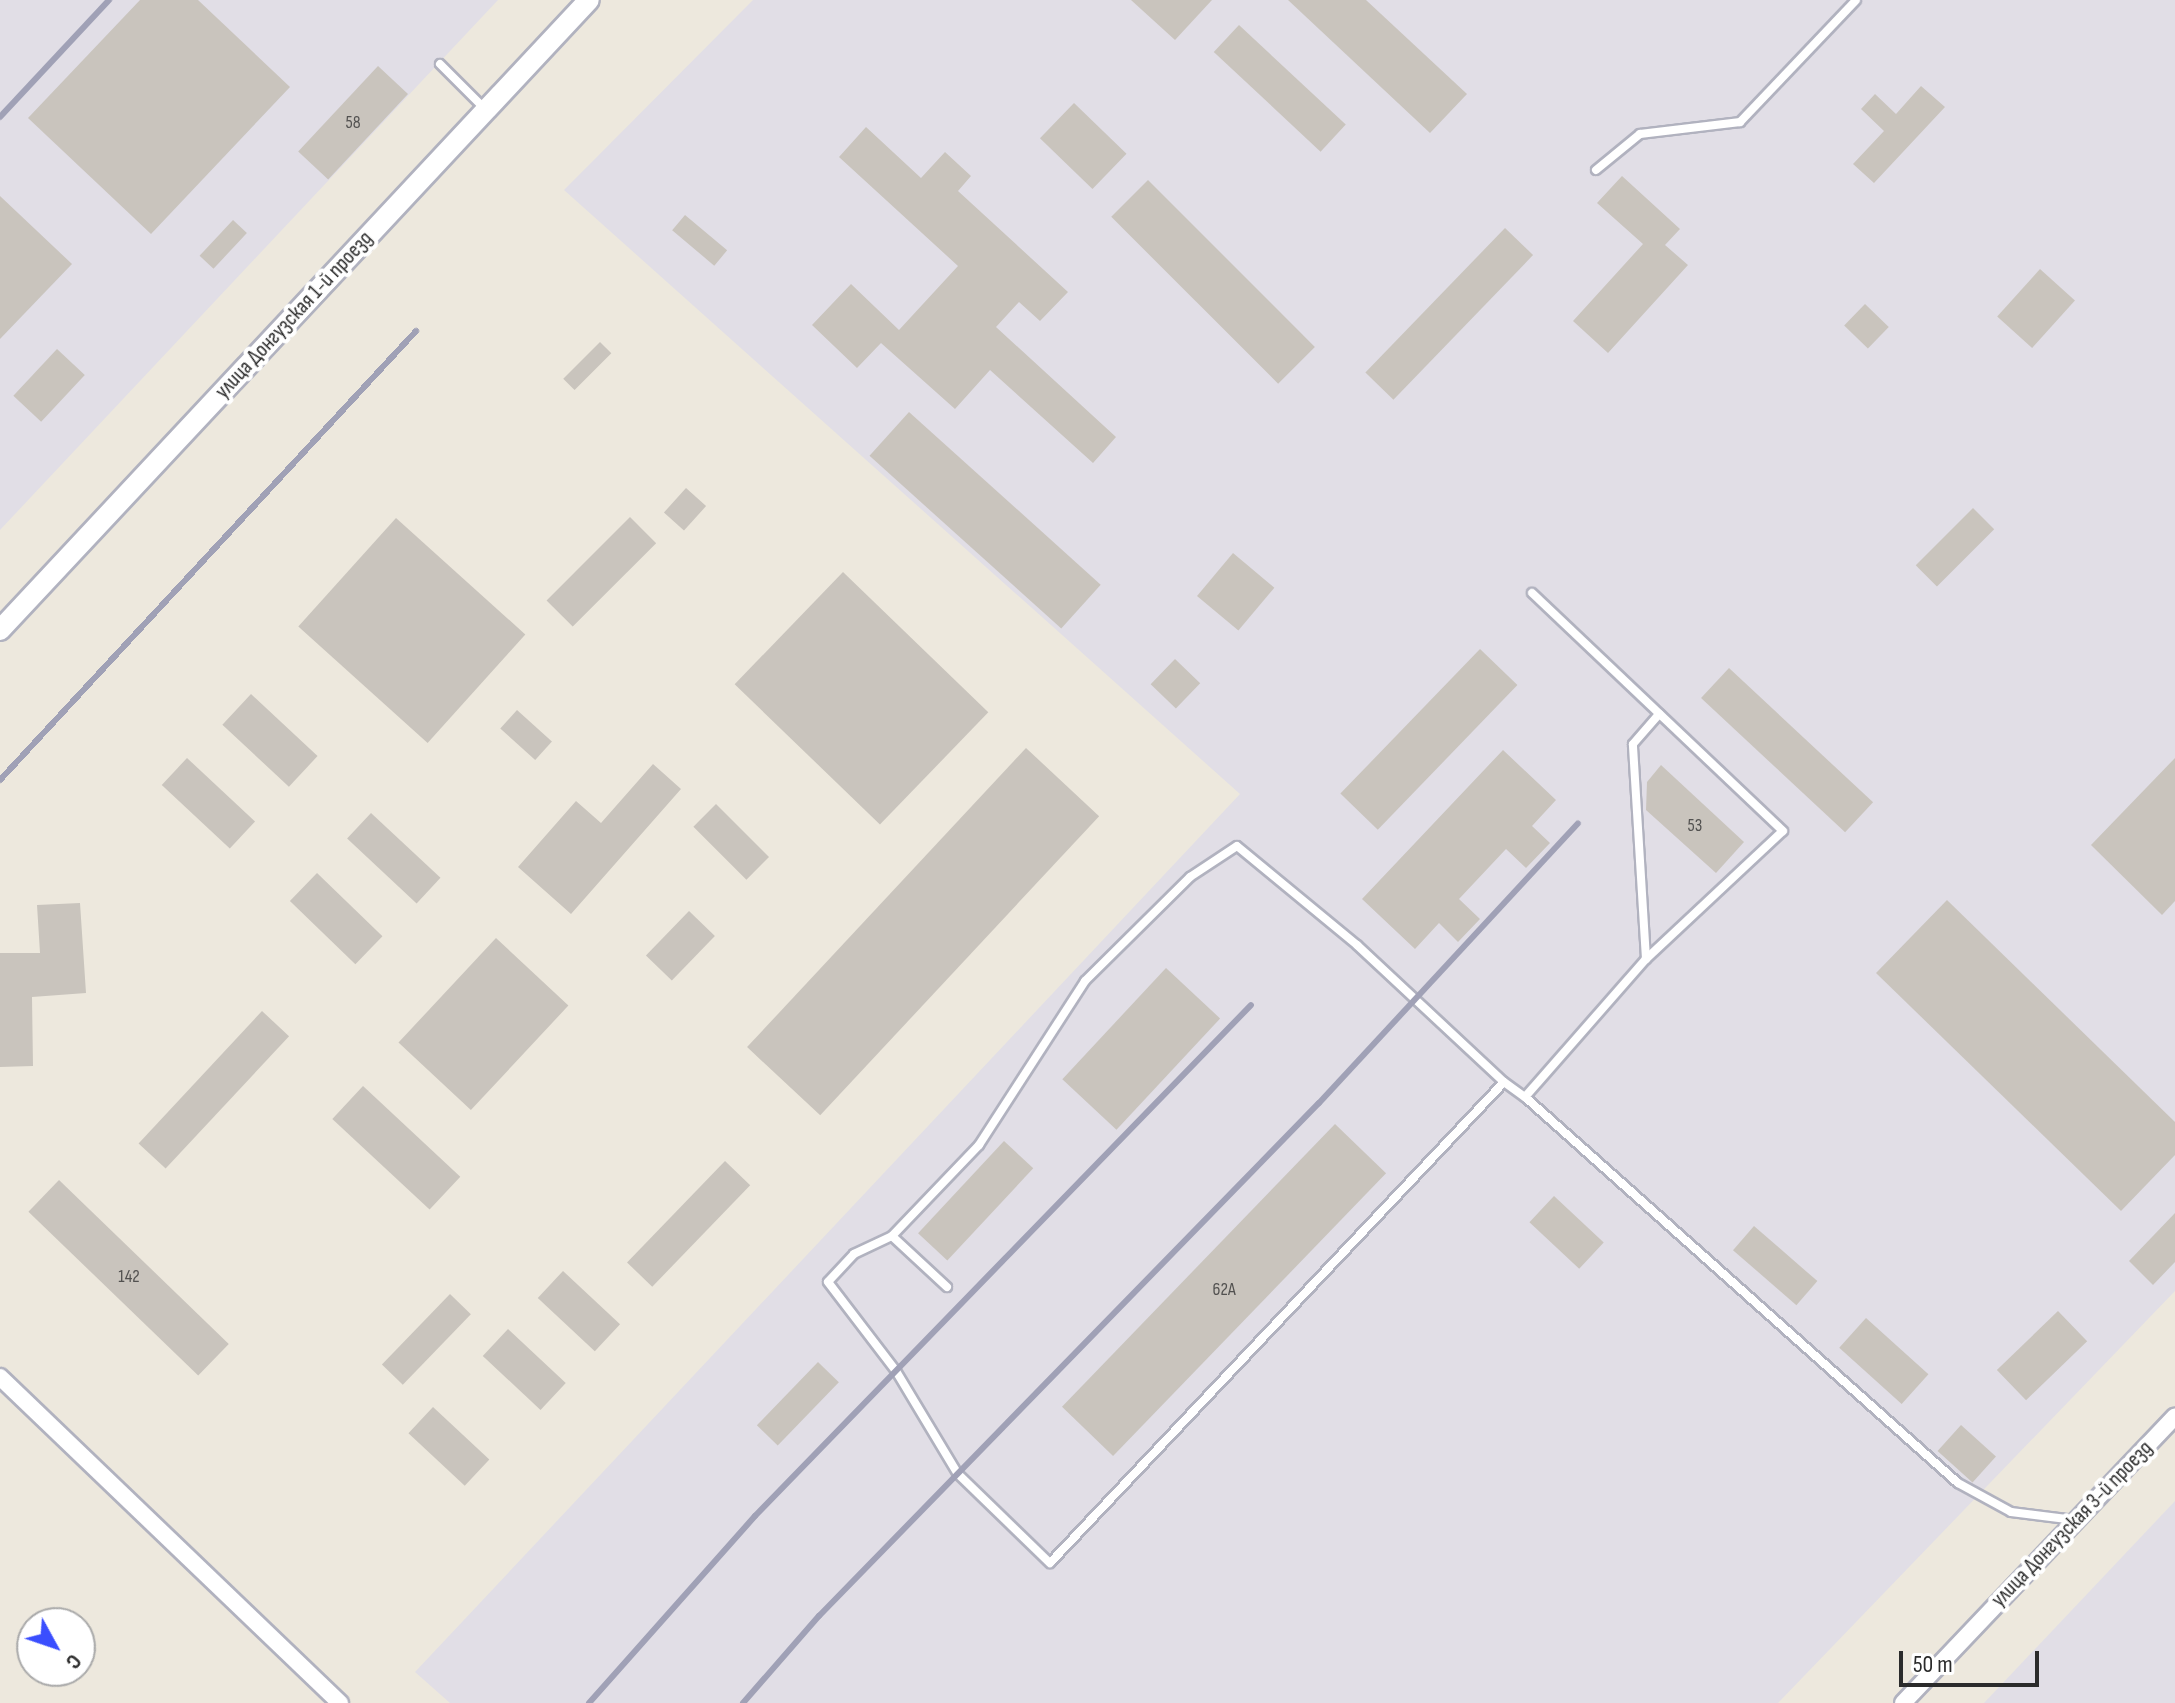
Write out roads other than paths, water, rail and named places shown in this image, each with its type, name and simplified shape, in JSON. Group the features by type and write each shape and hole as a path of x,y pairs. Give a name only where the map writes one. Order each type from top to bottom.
{"street":[{"name":"улица Донгузская 1-й проезд","path":"0,630 589,0"},
{"path":"0,1377 340,1703"},
{"name":"улица Донгузская 3-й проезд","path":"1903,1703 2175,1416"}],"lane":[{"path":"1596,170 1640,134 1740,122 1856,0"},
{"path":"440,64 486,109"},
{"path":"1525,1097 1646,959 1783,831 1532,593"},
{"path":"1646,959 1633,744 1659,714"},
{"path":"1504,1082 1050,1563 958,1474 896,1371 828,1282 854,1254 892,1236 979,1145 1085,981 1190,877 1237,846 1357,945 1504,1082 1525,1097 1958,1483 2011,1512 2075,1520"},
{"path":"892,1236 947,1287"}],"railway":[{"path":"0,117 109,0"},
{"path":"0,780 416,331"},
{"path":"743,1703 819,1616 1319,1103 1578,823"},
{"path":"589,1703 755,1516 1251,1005"}]}
